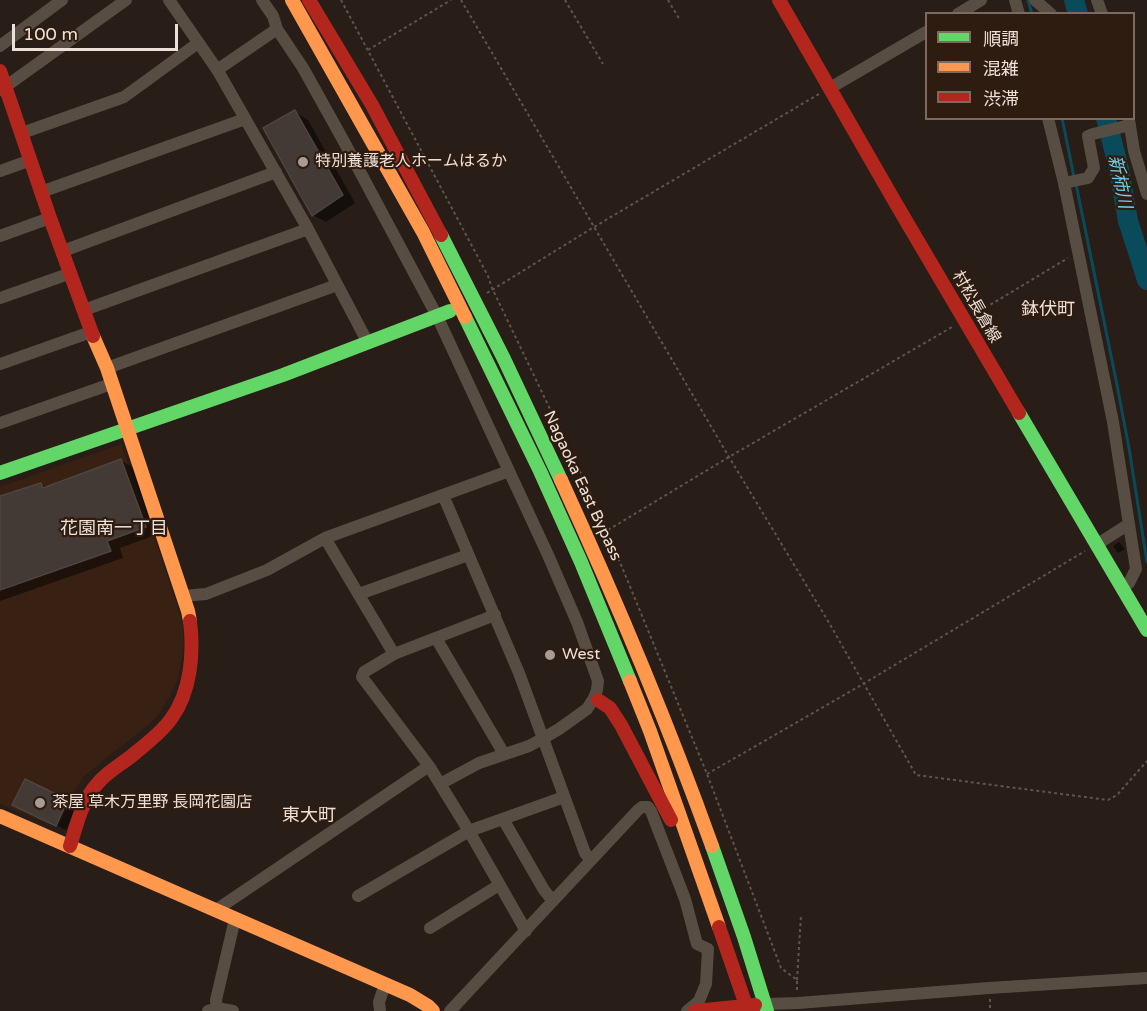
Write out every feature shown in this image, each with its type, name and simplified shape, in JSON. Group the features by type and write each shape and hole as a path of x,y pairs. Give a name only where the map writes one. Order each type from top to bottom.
{"main road":[{"name":"Nagaoka East Bypass","path":"292,0 423,232 540,471 581,562 669,781 747,1008"},
{"name":"Nagaoka East Bypass","path":"309,0 379,118 493,335 553,460 621,611 656,696 718,860 766,1007"},
{"path":"318,0 379,118"},
{"name":"村松長倉線","path":"779,0 1147,630"},
{"path":"0,71 3,89 22,133 50,219 91,332 107,368 128,430 188,611 192,641 189,681 182,702 158,734 93,787 70,846"},
{"path":"0,473 128,430 444,313"},
{"path":"596,699 610,708 621,725 706,891"},
{"path":"0,816 386,984 410,995 433,1011"},
{"path":"695,1011 766,1007"}],"street":[{"path":"0,46 62,0"},
{"path":"3,89 126,0"},
{"path":"169,0 218,70 308,229 368,343"},
{"path":"262,0 444,313 509,471 577,622 598,681 596,699 587,709 559,729 529,746 479,764 441,784"},
{"path":"961,12 981,0"},
{"path":"1035,0 1049,12"},
{"path":"218,70 277,29"},
{"path":"830,88 925,33"},
{"path":"22,133 124,97 198,43"},
{"path":"41,192 245,119"},
{"path":"1049,120 1071,181 1079,252 1113,422 1130,524 1136,569 1129,583 1122,587"},
{"path":"1071,181 1088,178 1094,168 1088,136 1126,124 1147,194"},
{"path":"0,171 31,160"},
{"path":"63,251 276,172"},
{"path":"0,236 50,219"},
{"path":"84,310 308,229"},
{"path":"0,298 71,273"},
{"path":"107,368 338,285"},
{"path":"0,364 91,332"},
{"path":"0,423 111,384"},
{"path":"183,596 206,594 267,570 325,538 509,471"},
{"path":"443,495 519,673 585,852 591,860"},
{"path":"1096,544 1130,524"},
{"path":"325,538 394,654"},
{"path":"359,594 468,555"},
{"path":"495,615 394,654 364,672 362,677 441,784 526,931"},
{"path":"435,638 504,754"},
{"path":"216,910 429,766"},
{"path":"358,896 469,831 564,797"},
{"path":"450,1011 642,807 648,807 651,811 685,899 697,944 729,956"},
{"path":"503,819 544,890 553,901"},
{"path":"430,928 499,885"},
{"path":"233,1011 213,1010 235,920"},
{"path":"687,1011 699,1001 706,984 708,949"},
{"path":"766,1007 989,988 1147,978"},
{"path":"380,1011 379,1002 386,984"}],"path":[{"path":"341,0 488,276 608,530 707,774 781,968 797,980"},
{"path":"368,50 451,0"},
{"path":"461,0 819,606 916,775 1108,800 1117,795 1147,760"},
{"path":"565,0 603,64"},
{"path":"668,0 680,20"},
{"path":"485,294 830,88"},
{"path":"608,530 1079,252"},
{"path":"707,774 863,684 1096,544"},
{"path":"798,1003 801,915"}],"shaded area":[{"path":"121,444 182,621 184,642 181,664 177,681 158,715 84,776 58,828 0,804 0,487"}],"building":[{"name":"特別養護老人ホームはるか","path":"295,110 343,195 312,216 263,128"},
{"path":"121,459 146,527 107,541 111,551 0,590 0,496 41,483 43,488"},
{"name":"茶屋 草木万里野 長岡花園店","path":"25,779 68,800 56,826 12,805"}],"waterway":[{"path":"1028,0 1031,12"},
{"name":"新柿川","path":"1074,0 1077,12"},
{"path":"1062,120 1074,177"},
{"name":"新柿川","path":"1107,120 1119,169 1128,221 1147,280"},
{"path":"1076,184 1129,448 1147,562"}],"traffic: fast":[{"path":"441,235 504,359 561,480"},
{"path":"0,473 283,375 450,311"},
{"path":"465,317 540,471 581,562 630,681"},
{"path":"1019,413 1147,630"},
{"path":"712,846 767,1011"}],"traffic: slow":[{"path":"292,0 423,232 465,317"},
{"path":"93,336 107,368 190,621"},
{"path":"561,480 640,661 712,846"},
{"path":"630,681 719,927"},
{"path":"0,816 410,995 433,1011"}],"traffic: jam":[{"path":"309,0 372,105 441,235"},
{"path":"779,0 1019,413"},
{"path":"0,71 93,336"},
{"path":"70,846 81,813 92,790 106,775 158,733 178,708 190,672 192,646 190,621"},
{"path":"598,700 610,708 621,725 671,820"},
{"path":"719,927 748,1011"},
{"path":"695,1011 755,1005"}],"place":[{"name":"特別養護老人ホームはるか","path":"303,162"},
{"name":"West","path":"550,655"},
{"name":"茶屋 草木万里野 長岡花園店","path":"40,803"}],"district":[{"name":"鉢伏町","path":"1048,310"},
{"name":"花園南一丁目","path":"114,529"},
{"name":"東大町","path":"309,816"}]}
